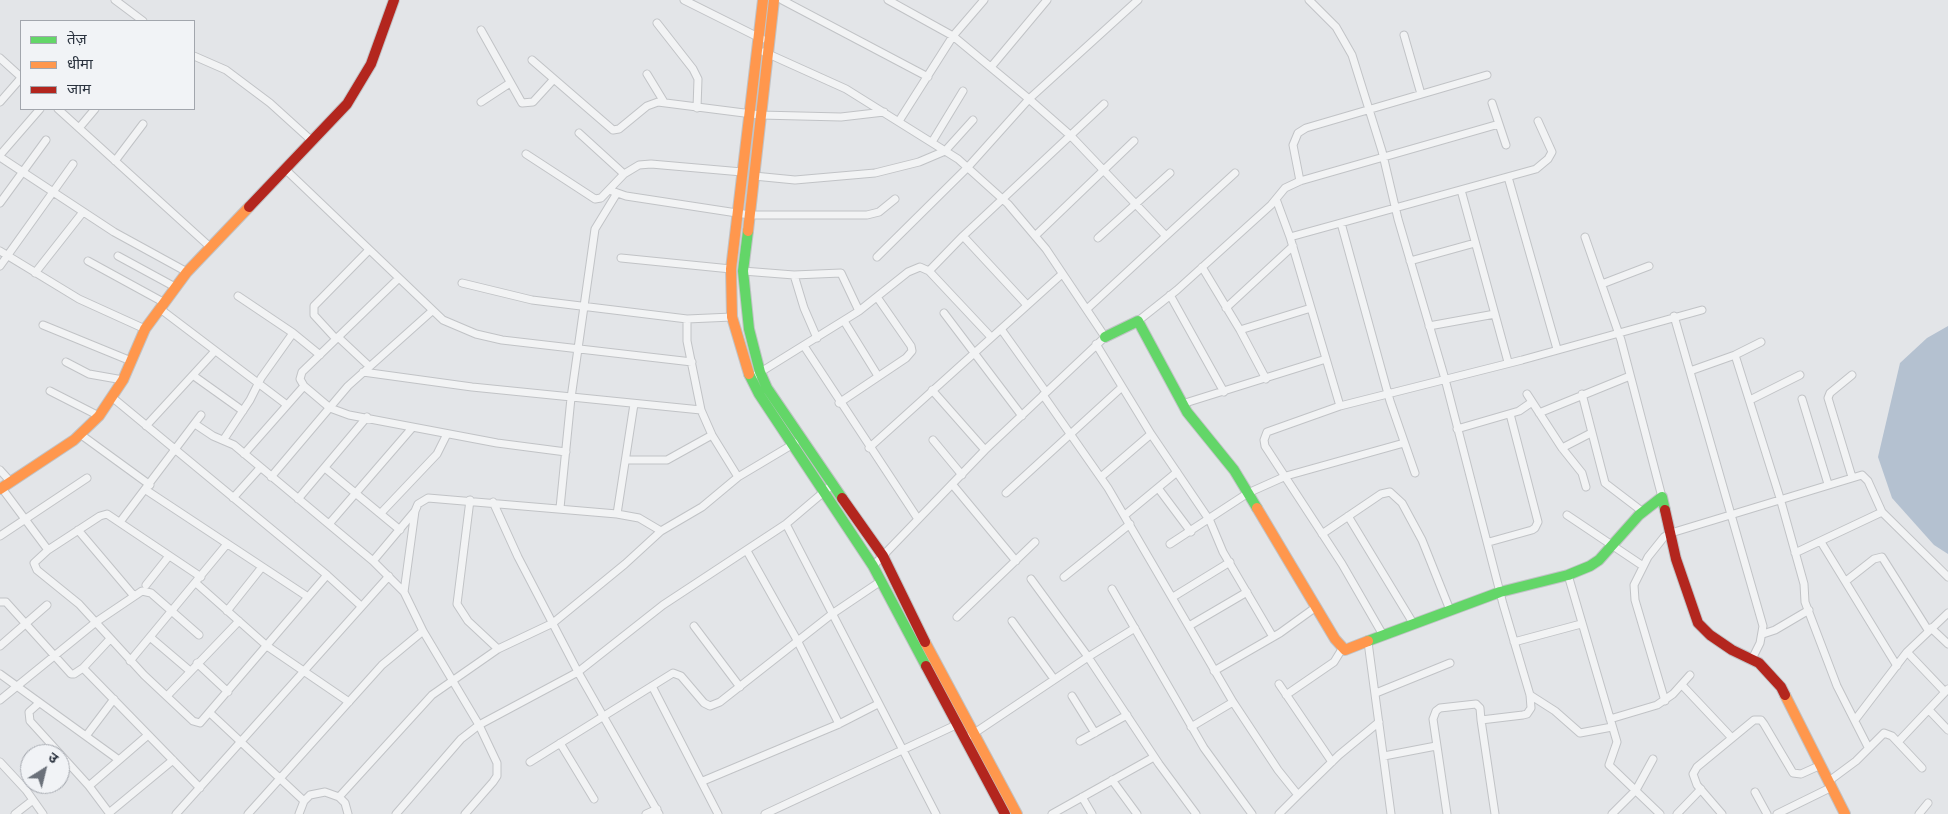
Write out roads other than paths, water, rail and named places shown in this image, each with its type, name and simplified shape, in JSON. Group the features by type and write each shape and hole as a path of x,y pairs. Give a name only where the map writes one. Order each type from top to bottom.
{"street":[{"path":"115,0 142,20"},
{"path":"4,486 80,434 99,416 113,398 123,380 145,329 186,272 347,104 366,72 394,0"},
{"path":"684,0 769,42"},
{"path":"756,375 732,317 731,269 763,0"},
{"path":"774,0 743,271 749,329 759,394 796,442 832,484 883,556 941,673 1017,814"},
{"path":"782,0 928,77"},
{"path":"888,0 953,36 1029,99 1071,136 1166,236"},
{"path":"899,121 953,36 984,0"},
{"path":"991,67 1047,0"},
{"path":"877,257 968,167 1029,99 1138,0"},
{"path":"1309,0 1336,27 1352,55 1383,157 1395,208 1445,378 1457,429 1489,542 1500,592 1530,695 1531,708 1527,714 1482,720"},
{"path":"657,23 693,68 698,79 698,108"},
{"path":"481,30 517,96 526,104 533,102 554,79"},
{"path":"1404,35 1421,94"},
{"path":"757,49 846,89 932,142 968,167 1004,200 1034,236 1105,337"},
{"path":"195,56 232,74 270,103 312,141"},
{"path":"0,58 20,76"},
{"path":"532,60 613,130 619,129 647,106 664,102 760,115 841,117 884,112"},
{"path":"648,74 664,102"},
{"path":"1300,181 1293,145 1298,133 1306,128 1368,108 1487,75"},
{"path":"0,102 20,78"},
{"path":"481,102 510,83"},
{"path":"932,142 962,91"},
{"path":"1492,103 1506,145"},
{"path":"930,272 963,236 1004,200 1104,104"},
{"path":"39,110 0,156 83,212 186,272"},
{"path":"59,110 209,246"},
{"path":"79,128 94,110"},
{"path":"754,176 795,180 875,173 919,162 946,151 973,120"},
{"path":"1290,237 1536,169 1552,155 1552,149 1538,121"},
{"path":"115,161 143,124"},
{"path":"874,566 985,450 1096,344 1105,337 1138,321 1170,296 1276,199 1285,188 1300,181 1499,124"},
{"path":"579,133 624,174"},
{"path":"0,203 46,140"},
{"path":"1034,236 1134,141"},
{"path":"526,154 595,199 601,198 624,174 638,165 651,164 742,172"},
{"path":"0,266 73,164"},
{"path":"285,169 443,320 476,334 502,340 692,362"},
{"path":"1098,238 1170,173"},
{"path":"1086,309 1235,173"},
{"path":"1508,177 1557,349"},
{"path":"609,190 617,193 750,215 867,215 879,212 894,199"},
{"path":"1461,190 1508,362"},
{"path":"560,508 578,350 595,229 617,193"},
{"path":"1276,199 1293,246 1340,406"},
{"path":"35,273 83,212"},
{"path":"1341,223 1388,395 1415,473"},
{"path":"963,236 1027,305"},
{"path":"1585,237 1619,333 1662,497 1676,559 1698,623 1710,635 1732,650 1759,663 1781,687 1822,765 1845,814"},
{"path":"1410,261 1475,243"},
{"path":"1226,308 1293,246"},
{"path":"369,250 318,301 312,310 337,338 369,366"},
{"path":"0,251 79,299 145,329"},
{"path":"118,256 175,287"},
{"path":"621,258 731,269"},
{"path":"88,261 161,305 215,351 287,405"},
{"path":"1602,284 1649,266"},
{"path":"756,375 859,311 917,267 930,272 991,337"},
{"path":"1202,267 1240,330 1266,379"},
{"path":"743,271 794,275 842,273 859,311"},
{"path":"869,448 1062,274"},
{"path":"794,275 804,308 817,338"},
{"path":"398,279 300,376 304,386 330,408 367,418 447,434 566,452"},
{"path":"462,283 532,300 687,319 732,317"},
{"path":"238,296 320,355"},
{"path":"1170,296 1224,392"},
{"path":"839,403 906,358 912,351 911,346 877,297"},
{"path":"1240,330 1311,308"},
{"path":"1383,635 1286,476 1265,446 1264,440 1267,432 1340,406 1388,395 1445,378 1619,333 1674,316 1702,310"},
{"path":"271,477 348,386 432,311"},
{"path":"944,314 1022,416"},
{"path":"1430,326 1495,314"},
{"path":"1674,316 1763,626 1763,634 1752,659"},
{"path":"687,319 687,341 701,410 712,435 738,477"},
{"path":"844,321 878,376"},
{"path":"1138,321 1182,404 1234,470 1342,649 1349,650 1413,623 1500,592 1568,575 1599,560 1643,512 1662,497"},
{"path":"43,324 131,361"},
{"path":"1000,328 1101,477 1233,702 1278,770 1298,795"},
{"path":"224,438 243,411 261,378 293,334"},
{"path":"1690,371 1735,355 1760,342"},
{"path":"1096,344 1151,434 1210,520 1230,562 1274,636"},
{"path":"804,346 839,403 918,519"},
{"path":"146,426 215,351"},
{"path":"1735,355 1780,498 1804,584 1805,602 1837,686 1868,747"},
{"path":"1182,404 1326,359"},
{"path":"66,362 89,374 123,380"},
{"path":"363,372 572,398 701,410"},
{"path":"1750,400 1800,375"},
{"path":"1852,375 1830,393 1828,398 1852,477"},
{"path":"194,376 243,411"},
{"path":"1539,413 1630,376"},
{"path":"244,454 304,386"},
{"path":"1006,493 1122,387"},
{"path":"932,390 985,450"},
{"path":"50,391 99,416"},
{"path":"1527,394 1562,448 1582,473 1586,487"},
{"path":"1582,394 1605,483 1643,512"},
{"path":"113,398 327,575 361,606"},
{"path":"1802,399 1828,484"},
{"path":"1457,429 1510,414 1532,402"},
{"path":"617,514 634,404"},
{"path":"1489,542 1532,530 1538,522 1510,414"},
{"path":"120,522 148,488 201,415"},
{"path":"298,499 367,418"},
{"path":"195,424 217,438 224,438 244,454 373,561 404,592 497,763 497,776 465,814"},
{"path":"329,524 412,428"},
{"path":"1562,448 1591,433"},
{"path":"80,434 148,488 227,544 308,597"},
{"path":"381,513 437,454 447,434"},
{"path":"1101,477 1151,434"},
{"path":"626,460 667,460 712,435"},
{"path":"933,440 962,474"},
{"path":"339,797 422,704 498,649 553,623 625,564 661,531 702,507 738,477 796,442"},
{"path":"796,442 824,492 874,566 1005,814"},
{"path":"1170,544 1210,520 1248,493 1286,476 1404,443"},
{"path":"233,498 260,468"},
{"path":"325,468 400,530"},
{"path":"0,470 4,486 48,550"},
{"path":"1125,515 1177,472"},
{"path":"1665,701 1635,600 1634,585 1643,566 1658,543 1671,533 1780,498 1862,475 1866,478 1882,512 1948,577"},
{"path":"0,536 87,478"},
{"path":"396,814 456,744 478,725 578,672 663,605 786,524 832,484"},
{"path":"952,484 1016,561"},
{"path":"1158,488 1191,532"},
{"path":"1322,534 1381,494 1390,492 1402,503 1422,540 1450,610"},
{"path":"373,561 415,511 418,504 428,498 470,500 617,514 639,518 661,531"},
{"path":"470,500 457,604 468,621 498,649"},
{"path":"493,502 578,672 658,811 646,814"},
{"path":"404,592 415,511"},
{"path":"1794,553 1882,512"},
{"path":"201,577 120,522 104,514 48,550 36,559 34,566 66,592 96,622 130,661 196,722 202,721 210,713 327,575"},
{"path":"1567,515 1643,566"},
{"path":"1348,516 1413,623"},
{"path":"786,524 936,814"},
{"path":"1064,577 1130,524"},
{"path":"78,530 134,596"},
{"path":"957,617 1035,542"},
{"path":"1821,542 1896,666"},
{"path":"130,661 227,544"},
{"path":"747,551 797,640 839,724"},
{"path":"146,585 169,556"},
{"path":"1846,581 1874,559 1882,557 1930,629 1948,644"},
{"path":"1173,597 1230,562"},
{"path":"227,611 262,567"},
{"path":"1568,575 1617,746 1609,765 1660,814"},
{"path":"176,814 389,576"},
{"path":"1031,579 1088,657 1154,757 1196,814"},
{"path":"530,762 668,675 677,673 704,703 710,706 720,702 797,640 832,614 881,582"},
{"path":"196,583 267,646 349,702"},
{"path":"1112,589 1191,727 1249,813"},
{"path":"0,700 54,654 96,622 134,596 147,591 199,635"},
{"path":"1189,626 1247,592"},
{"path":"0,602 6,602 27,623 71,674 83,668 110,639"},
{"path":"0,646 47,605"},
{"path":"1214,671 1274,636 1316,608"},
{"path":"1763,634 1775,630 1809,610"},
{"path":"1855,720 1907,652 1948,613"},
{"path":"1012,621 1054,679"},
{"path":"167,696 197,663 239,622"},
{"path":"1514,642 1581,624"},
{"path":"694,626 740,687"},
{"path":"966,739 1054,679 1135,628"},
{"path":"248,814 382,665 423,630"},
{"path":"150,637 190,671"},
{"path":"1368,642 1391,814"},
{"path":"1286,695 1334,662 1342,649"},
{"path":"1898,742 1947,691 1907,652"},
{"path":"197,663 228,692"},
{"path":"1376,693 1450,663"},
{"path":"83,668 200,788"},
{"path":"0,674 119,760"},
{"path":"1610,720 1657,706 1665,701 1690,675"},
{"path":"1279,684 1332,762"},
{"path":"1682,685 1732,738"},
{"path":"652,686 703,781 718,814"},
{"path":"1530,695 1567,719 1580,732 1612,727"},
{"path":"1072,696 1095,733"},
{"path":"86,736 114,699"},
{"path":"1191,727 1233,702"},
{"path":"39,703 29,712 30,721 89,786 110,813 173,760"},
{"path":"703,781 839,724 878,704"},
{"path":"1446,814 1436,746 1434,714 1440,708 1476,704 1480,708 1495,814"},
{"path":"1929,710 1948,730"},
{"path":"210,713 304,801"},
{"path":"1080,741 1128,715"},
{"path":"1722,814 1694,778 1694,770 1758,719 1764,724 1793,773 1801,774 1822,765"},
{"path":"1279,814 1332,762 1379,722"},
{"path":"765,814 776,811 958,724"},
{"path":"1777,814 1831,784 1884,733 1890,734 1922,768"},
{"path":"89,786 148,735"},
{"path":"560,743 594,799"},
{"path":"1384,756 1436,746"},
{"path":"1052,814 1154,757"},
{"path":"1612,814 1636,790 1653,759"},
{"path":"0,762 43,814"},
{"path":"1112,780 1137,814"},
{"path":"1677,814 1701,789"},
{"path":"299,814 304,801 317,792 332,793 339,797 345,803 348,814"},
{"path":"1755,792 1767,814"},
{"path":"1082,797 1092,814"},
{"path":"15,814 33,800"},
{"path":"1919,814 1928,803"}],"water":[{"path":"1948,326 1948,554 1934,545 1892,498 1878,457 1900,363 1927,338"}]}
